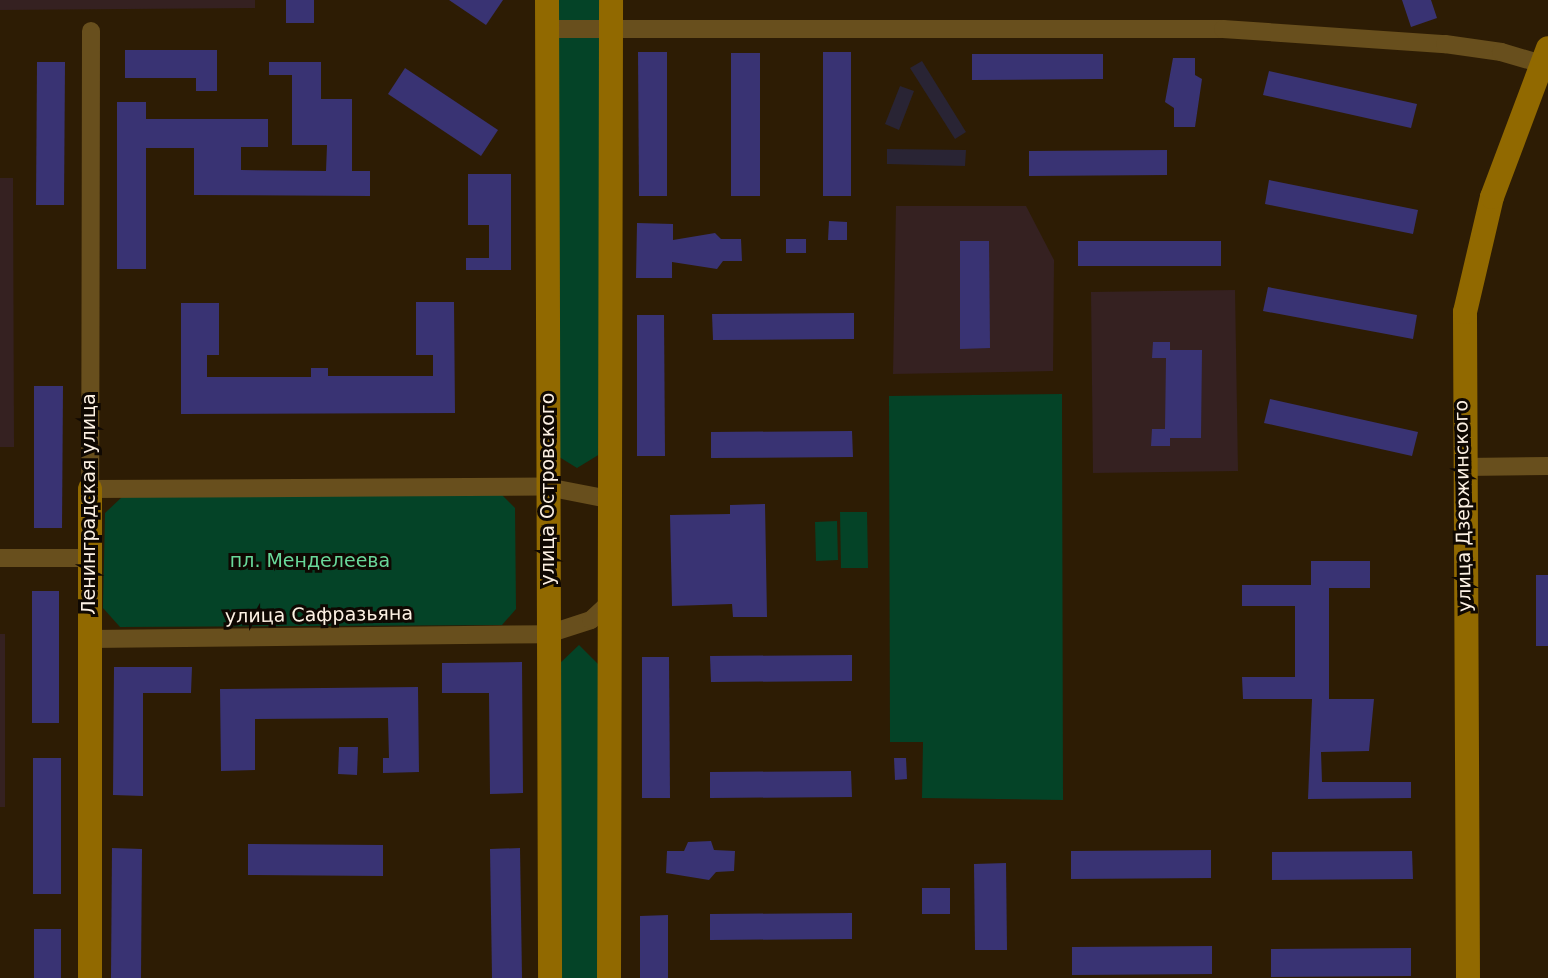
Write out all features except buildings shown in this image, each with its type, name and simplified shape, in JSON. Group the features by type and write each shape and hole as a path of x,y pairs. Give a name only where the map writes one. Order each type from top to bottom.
{"main road":[{"name":"улица Островского","path":"547,0 550,978"},
{"path":"609,978 611,0"},
{"name":"улица Дзержинского","path":"1468,978 1465,312 1492,197 1545,56"},
{"name":"Ленинградская улица","path":"90,489 90,978"}],"street":[{"path":"548,29 1223,29 1445,44 1545,56"},
{"name":"Ленинградская улица","path":"90,489 91,31"},
{"path":"1464,467 1548,466"},
{"path":"90,489 547,487 608,499"},
{"path":"0,558 90,558"},
{"name":"улица Сафразьяна","path":"90,639 548,634 591,620 608,604"}],"shaded area":[{"path":"0,0 255,0 255,8 0,10"},
{"path":"922,61 966,132 955,139 910,68"},
{"path":"900,86 914,91 899,130 885,124"},
{"path":"887,149 966,150 965,166 887,164"},
{"path":"0,178 13,178 14,447 0,447"},
{"path":"896,206 1026,206 1054,260 1053,371 893,374"},
{"path":"1235,290 1238,471 1093,473 1091,292"},
{"path":"0,634 5,634 5,807 0,807"}],"green space":[{"path":"557,0 600,0 600,23 557,25"},
{"path":"600,29 600,454 577,468 556,455 557,31"},
{"path":"1062,394 1063,800 922,798 923,742 890,742 889,396"},
{"name":"пл. Менделеева","path":"502,495 515,508 516,609 502,625 120,627 103,608 105,513 122,497"},
{"path":"840,512 867,512 868,568 841,568"},
{"path":"837,521 838,560 816,561 815,522"},
{"path":"579,645 599,665 599,978 559,978 558,665"}]}
